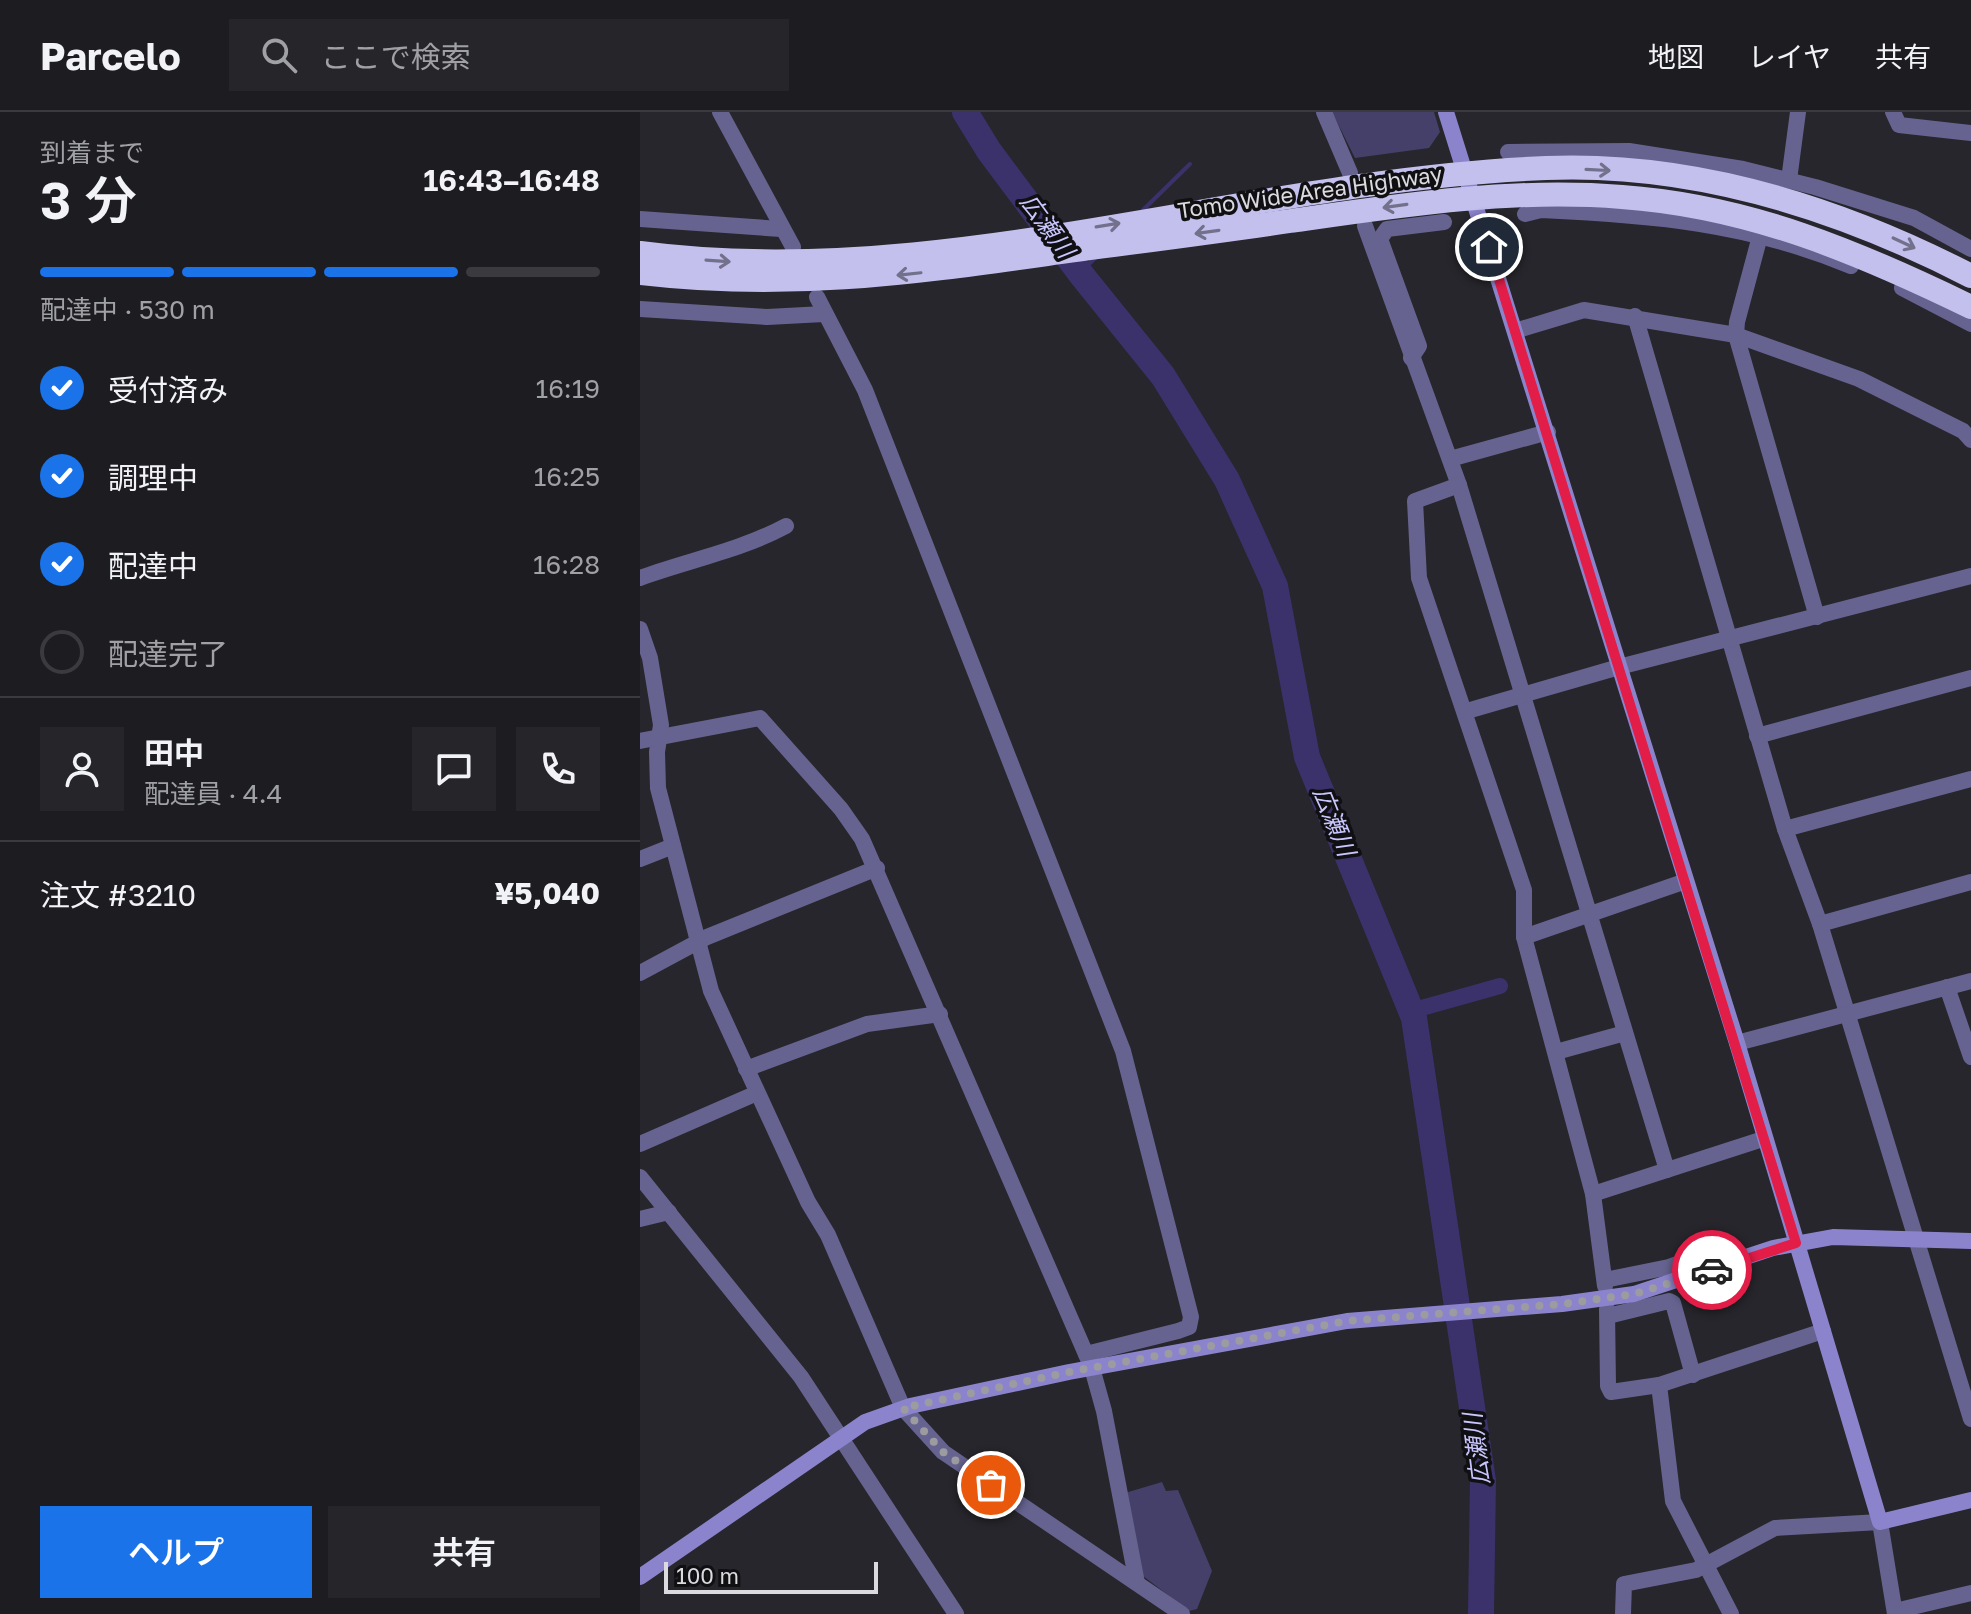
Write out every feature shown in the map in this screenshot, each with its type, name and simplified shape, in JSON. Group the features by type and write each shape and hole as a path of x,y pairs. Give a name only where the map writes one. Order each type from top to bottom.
{"highway":[{"name":"Tomo Wide Area Highway","path":"640,253 735,263 860,261 981,254 1284,222 1548,168 1685,179 1784,199 1860,224 1971,276"},
{"name":"Tomo Wide Area Highway","path":"640,273 735,281 918,274 981,254 1268,201 1468,185 1623,197 1678,211 1762,221 1838,245 1895,268 1964,311"}],"street":[{"path":"720,112 793,247"},
{"path":"1324,112 1350,173"},
{"path":"1446,112 1737,1043 1763,1139 1880,1522 1895,1612 1971,1593"},
{"path":"1789,180 1798,112"},
{"path":"1893,112 1899,125 1971,133"},
{"path":"1548,168 1580,149"},
{"path":"1508,152 1580,149 1688,158 1789,180 1914,218 1971,249"},
{"path":"1835,194 1860,224"},
{"path":"1525,214 1541,210 1678,211 1839,261 1964,311"},
{"path":"640,219 781,229"},
{"path":"1411,358 1419,346 1380,239 1387,229 1444,222"},
{"path":"1365,226 1459,485 1667,1170"},
{"path":"1760,236 1736,335 1817,617"},
{"path":"640,1577 865,1422 903,1408 1089,1361 1189,1327 1191,1317 1133,1081 868,397 817,297"},
{"path":"640,309 767,317 824,314"},
{"path":"1515,331 1584,310 1736,335 1859,379 1963,431 1971,440"},
{"path":"1635,316 1785,829 1820,924 1915,1239 1968,1396 1971,1419"},
{"path":"1450,459 1548,432"},
{"path":"1459,485 1415,501 1419,578 1467,711 1524,890 1524,937 1593,1194 1605,1283 1669,1267 1720,1248 1743,1258"},
{"path":"640,578 692,560 726,553 786,526"},
{"path":"1467,711 1619,667 1971,576"},
{"path":"640,629 658,696 658,788 711,991 808,1202 828,1235 903,1408 943,1452 1179,1613"},
{"path":"1757,736 1971,678"},
{"path":"640,741 760,718 841,809 877,868 993,1147 1089,1361 1104,1411 1137,1583"},
{"path":"1785,829 1971,779"},
{"path":"640,859 673,846"},
{"path":"640,973 699,943 877,868"},
{"path":"1524,937 1686,881"},
{"path":"1820,924 1971,882"},
{"path":"1737,1043 1971,981"},
{"path":"1947,987 1971,1057"},
{"path":"746,1069 867,1024 940,1014"},
{"path":"1556,1052 1625,1033"},
{"path":"640,1144 757,1093"},
{"path":"1593,1194 1763,1139"},
{"path":"640,1177 801,1377 956,1614"},
{"path":"640,1219 669,1212"},
{"path":"1089,1361 1351,1321 1562,1304 1634,1294 1796,1243 1858,1236 1971,1241"},
{"path":"1693,1375 1677,1307 1673,1303 1669,1301 1607,1312 1609,1390 1617,1393 1693,1375 1823,1331"},
{"path":"1659,1385 1673,1501 1731,1614"},
{"path":"1623,1614 1624,1584 1707,1566 1775,1528 1880,1522 1971,1500"}],"shaded area":[{"path":"1332,112 1434,112 1440,132 1429,148 1355,158"},
{"path":"1162,1482 1166,1491 1178,1490 1212,1571 1197,1609 1189,1611 1143,1576 1125,1493"}],"waterway":[{"name":"広瀬川","path":"965,112 989,151 1080,273 1163,376 1227,480 1275,586 1307,757 1414,1018 1483,1481 1481,1614"},
{"path":"1143,210 1190,164"},
{"path":"1080,273 1097,256"},
{"path":"1411,1011 1500,986"}],"way so far":[{"path":"991,1485 943,1452 917,1427 903,1408 1069,1372 1347,1321 1562,1304 1634,1294 1712,1270"}],"route":[{"path":"1489,247 1737,1043 1796,1243 1712,1270"}]}
